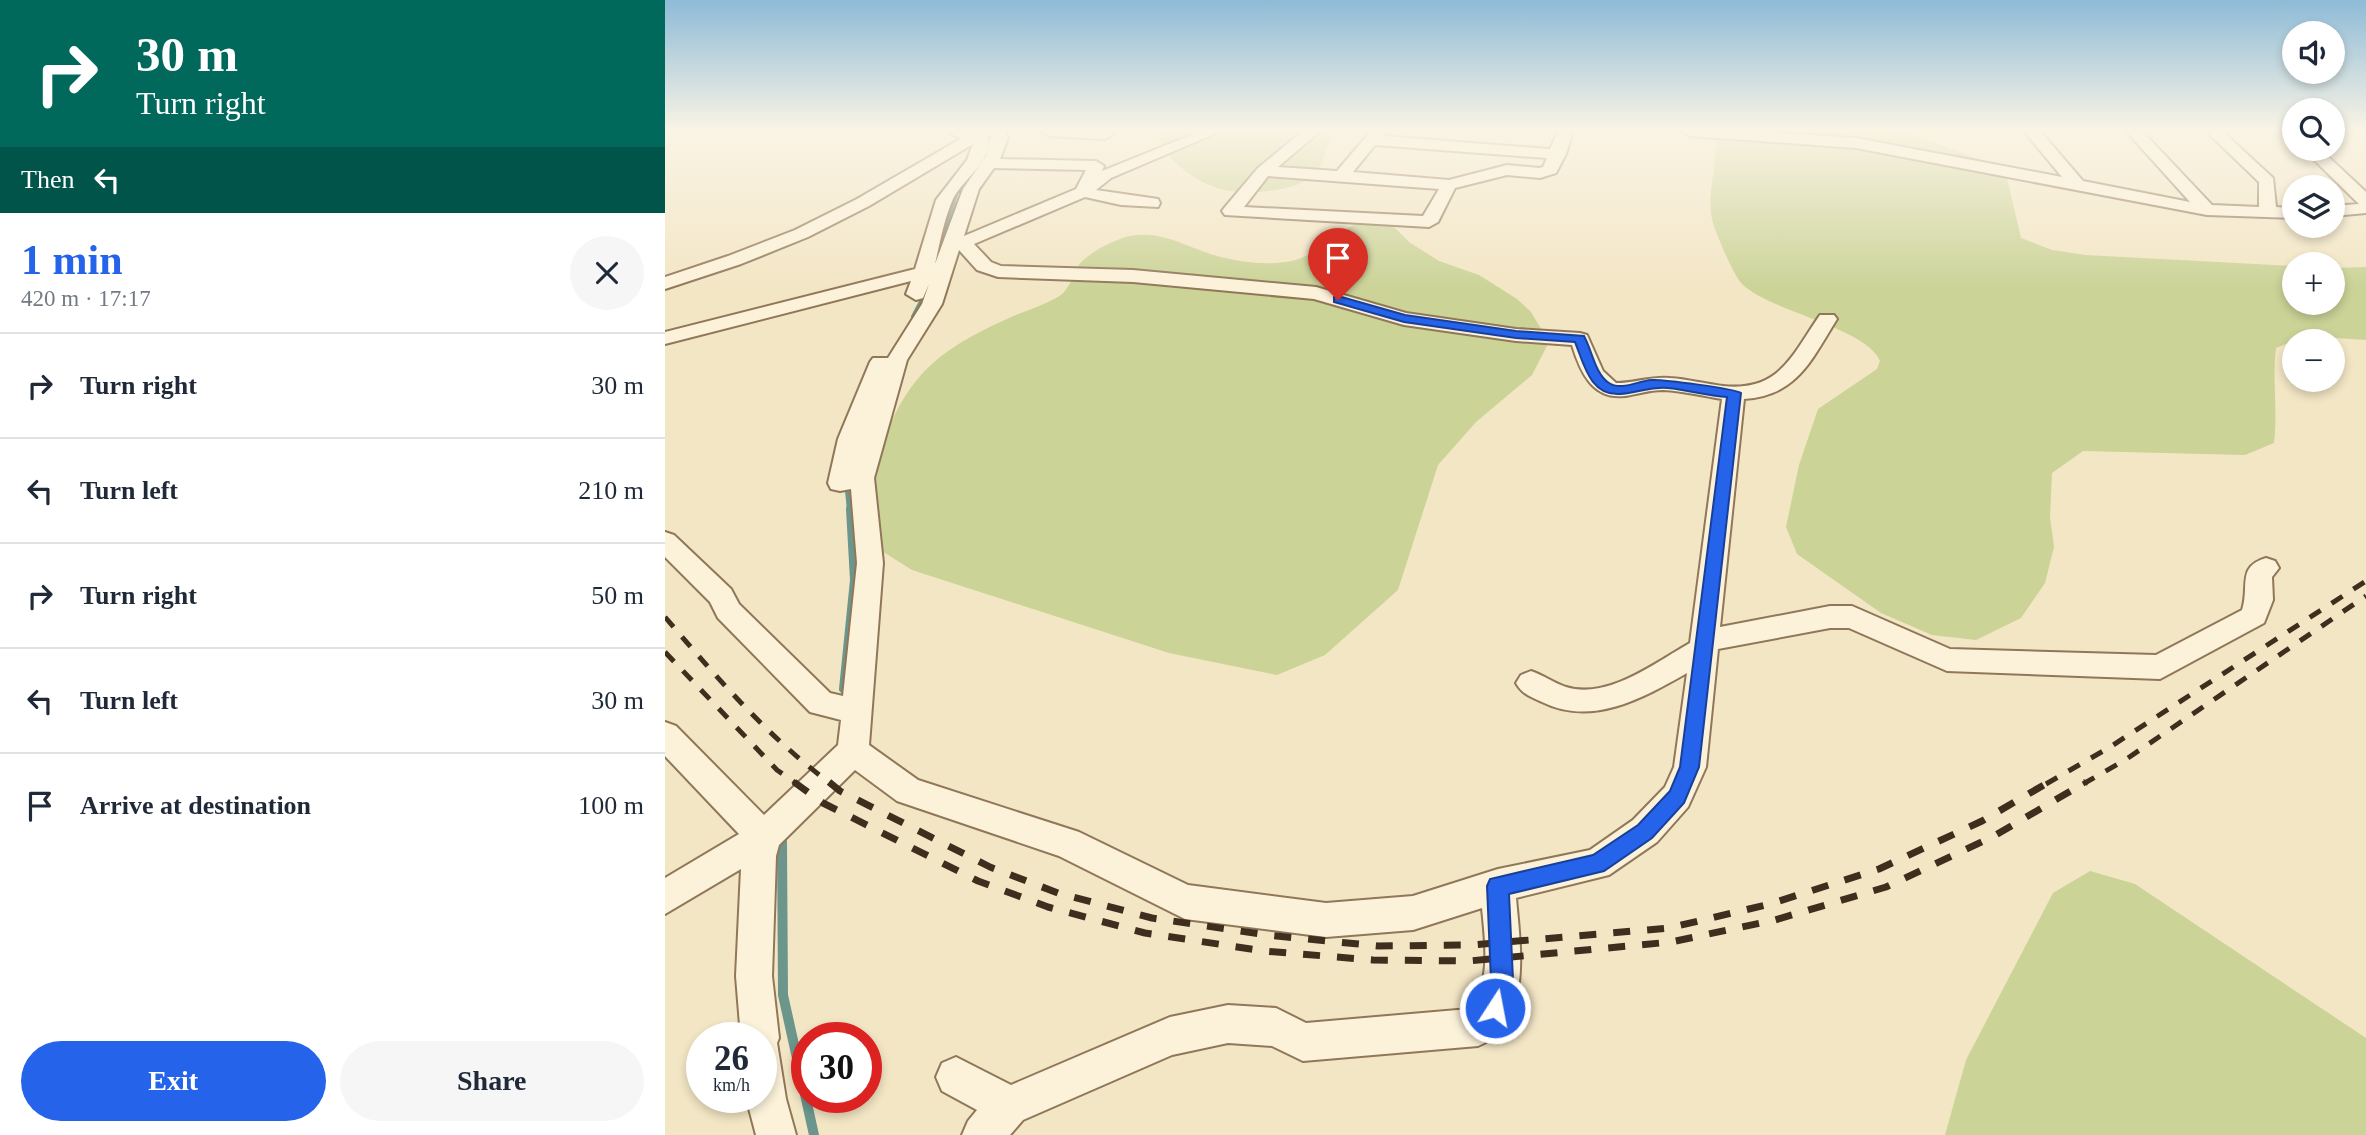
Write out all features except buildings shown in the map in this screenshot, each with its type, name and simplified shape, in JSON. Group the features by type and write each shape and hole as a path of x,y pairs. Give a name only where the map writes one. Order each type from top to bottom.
{"street":[{"path":"665,283 721,266 796,236 846,212 893,184"},
{"path":"665,897 764,837 852,751 870,563 854,480 897,360 932,304 934,270 927,255 948,191 954,184"},
{"path":"958,245 974,184"},
{"path":"1083,192 1087,184"},
{"path":"665,338 934,270 958,245 1083,192 1093,184"},
{"path":"1253,184 1231,211 1429,222 1449,185"},
{"path":"1437,184 1453,184"},
{"path":"2067,184 2207,211 2282,213"},
{"path":"2182,184 2207,211"},
{"path":"2267,184 2267,214"},
{"path":"2348,184 2366,201"},
{"path":"1083,192 1152,203"},
{"path":"2345,210 2366,208"},
{"path":"958,245 984,266 998,271 1133,276 1316,293 1404,319 1516,335 1580,339 1596,379 1607,388 1619,390 1649,384 1668,384 1708,392 1766,390 1779,383 1792,369 1827,319"},
{"path":"1057,275 1130,257"},
{"path":"852,751 908,791 1067,843 1185,902 1326,920 1413,913 1498,886 1597,864 1645,831 1677,797 1690,767 1734,393"},
{"path":"665,541 721,596 728,611 821,703 856,712"},
{"path":"1531,683 1565,699 1591,702 1620,694 1705,645 1830,617 1853,617 1947,660 2160,667 2254,616 2259,600 2259,573 2266,568"},
{"path":"665,735 764,837"},
{"path":"758,1022 754,976 759,856 764,837"},
{"path":"982,1135 1009,1106 1170,1036 1228,1024 1276,1027 1303,1042 1478,1027 1495,1008 1502,980 1498,886"},
{"path":"956,1077 1009,1106"},
{"path":"770,1113 776,1135"}],"green space":[{"path":"1207,184 1298,184 1283,189 1254,192 1227,190"},
{"path":"1712,184 2008,184 2021,238 2052,250 2086,255 2282,265 2282,315 2345,315 2345,268 2366,267 2366,340 2345,339 2345,329 2282,329 2282,346 2276,348 2274,443 2245,455 2083,451 2052,473 2050,517 2054,547 2045,583 2021,618 1976,640 1932,635 1881,613 1797,554 1786,527 1799,465 1818,409 1877,369 1880,361 1871,349 1857,339 1774,303 1742,284 1714,226 1710,203"},
{"path":"1375,220 1395,228 1409,242 1439,261 1479,275 1517,299 1531,312 1549,342 1532,375 1476,422 1438,465 1398,590 1325,655 1277,675 1169,653 912,570 869,543 862,511 864,493 892,421 915,383 929,367 963,342 983,330 1061,295 1087,257 1121,239 1147,235 1167,238 1235,260 1263,263 1291,261 1313,252 1349,227"},
{"path":"2090,871 2135,884 2366,1038 2366,1135 1945,1135 1966,1060 2053,893"}],"waterway":[{"path":"936,262 957,190"},
{"path":"914,317 925,296"},
{"path":"850,510 848,491 851,481"},
{"path":"843,689 854,580 850,509"},
{"path":"782,842 783,995 814,1135"}],"railway":[{"path":"2046,784 2110,747 2366,581"},
{"path":"2083,784 2125,760 2366,596"},
{"path":"665,617 723,684 764,726 831,784"},
{"path":"665,652 777,770 797,784"},
{"path":"794,782 823,803 978,881 1048,907 1145,933 1264,951 1373,960 1469,961 1671,942 1775,920 1886,887 1994,836 2086,782"},
{"path":"829,782 840,791 990,867 1058,893 1152,918 1267,935 1378,946 1472,945 1669,928 1770,904 1879,869 1982,821 2049,782"}],"route":[{"path":"1338,300 1404,319 1516,335 1556,335 1580,339 1596,379 1607,388 1619,390 1649,384 1668,384 1708,392 1734,393 1690,767 1677,797 1645,831 1597,864 1498,886 1502,980 1495,1008"}]}
